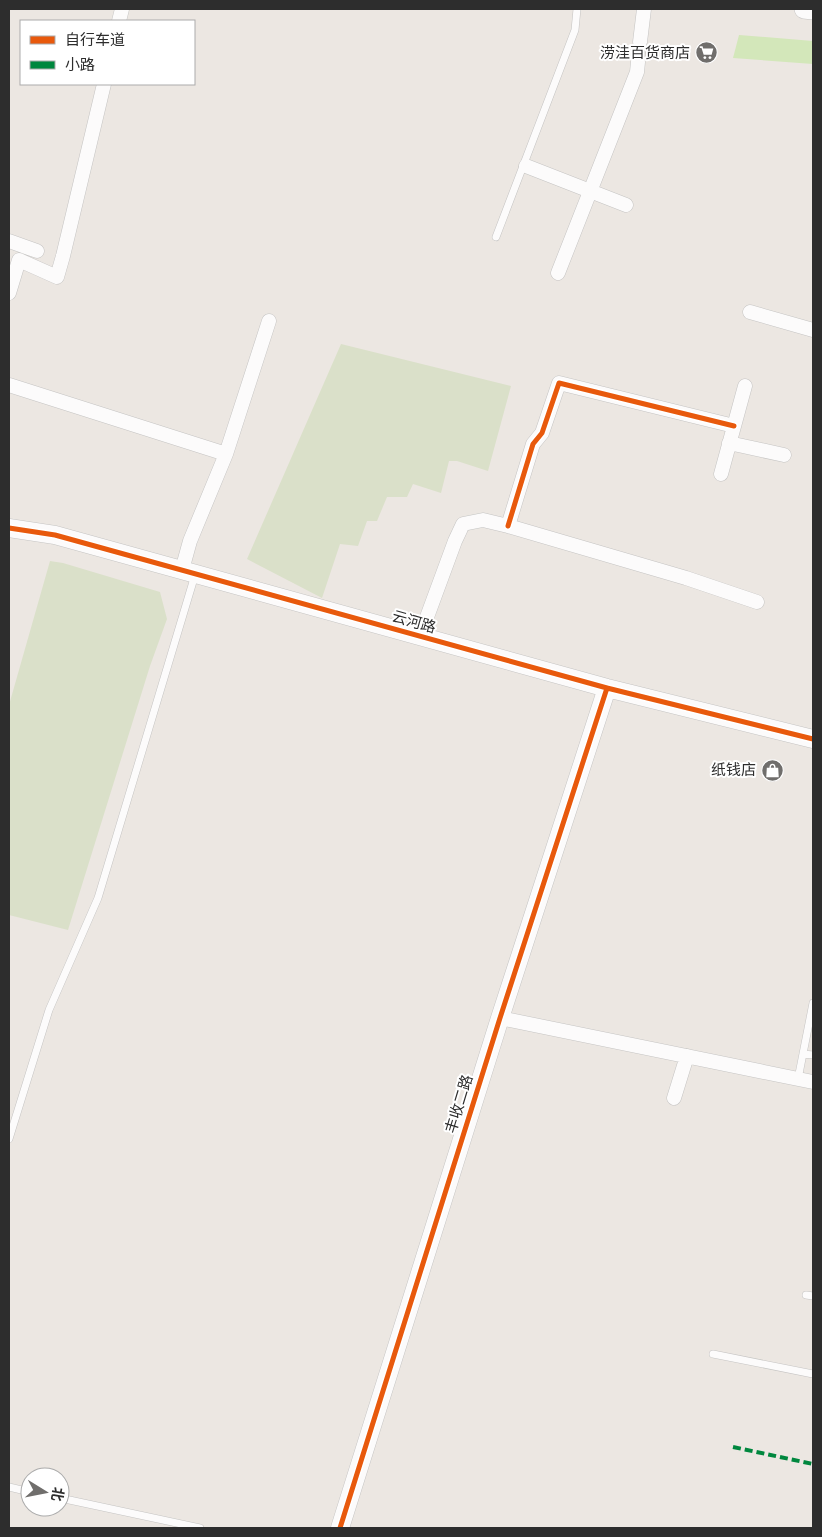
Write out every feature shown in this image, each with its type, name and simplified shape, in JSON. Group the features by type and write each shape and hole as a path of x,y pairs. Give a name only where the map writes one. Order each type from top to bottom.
{"main road":[{"path":"804,9 813,10"}],"street":[{"path":"640,42 644,9"},
{"path":"558,273 637,72 638,62"},
{"path":"9,293 19,260 57,277 104,85"},
{"path":"526,166 626,205"},
{"path":"9,241 37,251"},
{"path":"750,312 813,330"},
{"path":"189,572 190,541 226,454 269,321"},
{"path":"508,526 533,444 542,433 559,383 734,426"},
{"path":"9,386 226,454"},
{"path":"721,474 744,386"},
{"path":"730,443 784,455"},
{"path":"420,636 463,524 482,520 686,578 757,602"},
{"name":"云河路","path":"9,528 55,535 607,688 813,739"},
{"name":"丰收二路","path":"340,1528 500,1018 607,688"},
{"path":"500,1018 813,1082"},
{"path":"674,1098 687,1056"}],"lane":[{"path":"496,237 575,30 577,9"},
{"path":"9,1139 49,1010 98,898 189,572"},
{"path":"798,1079 813,1003"},
{"path":"803,1054 813,1055"},
{"path":"713,1354 813,1374"},
{"path":"70,1500 200,1528"}],"green space":[{"path":"739,35 813,41 813,64 733,58"},
{"path":"341,344 511,386 488,471 457,461 449,461 441,493 413,484 407,497 387,497 377,521 367,521 358,546 340,544 322,598 247,559"},
{"path":"50,561 63,563 160,592 167,619 150,666 68,930 9,915 9,705"}],"tunnel":[{"path":"638,62 640,42"}],"marked path":[{"path":"733,1447 813,1464"}],"cycle path":[{"path":"508,526 533,444 542,433 559,383 734,426"},
{"path":"9,528 55,535 607,688 813,739"},
{"path":"340,1528 500,1018 607,688"}],"place":[{"name":"涝洼百货商店","path":"706,53"},
{"name":"纸钱店","path":"772,770"}]}
